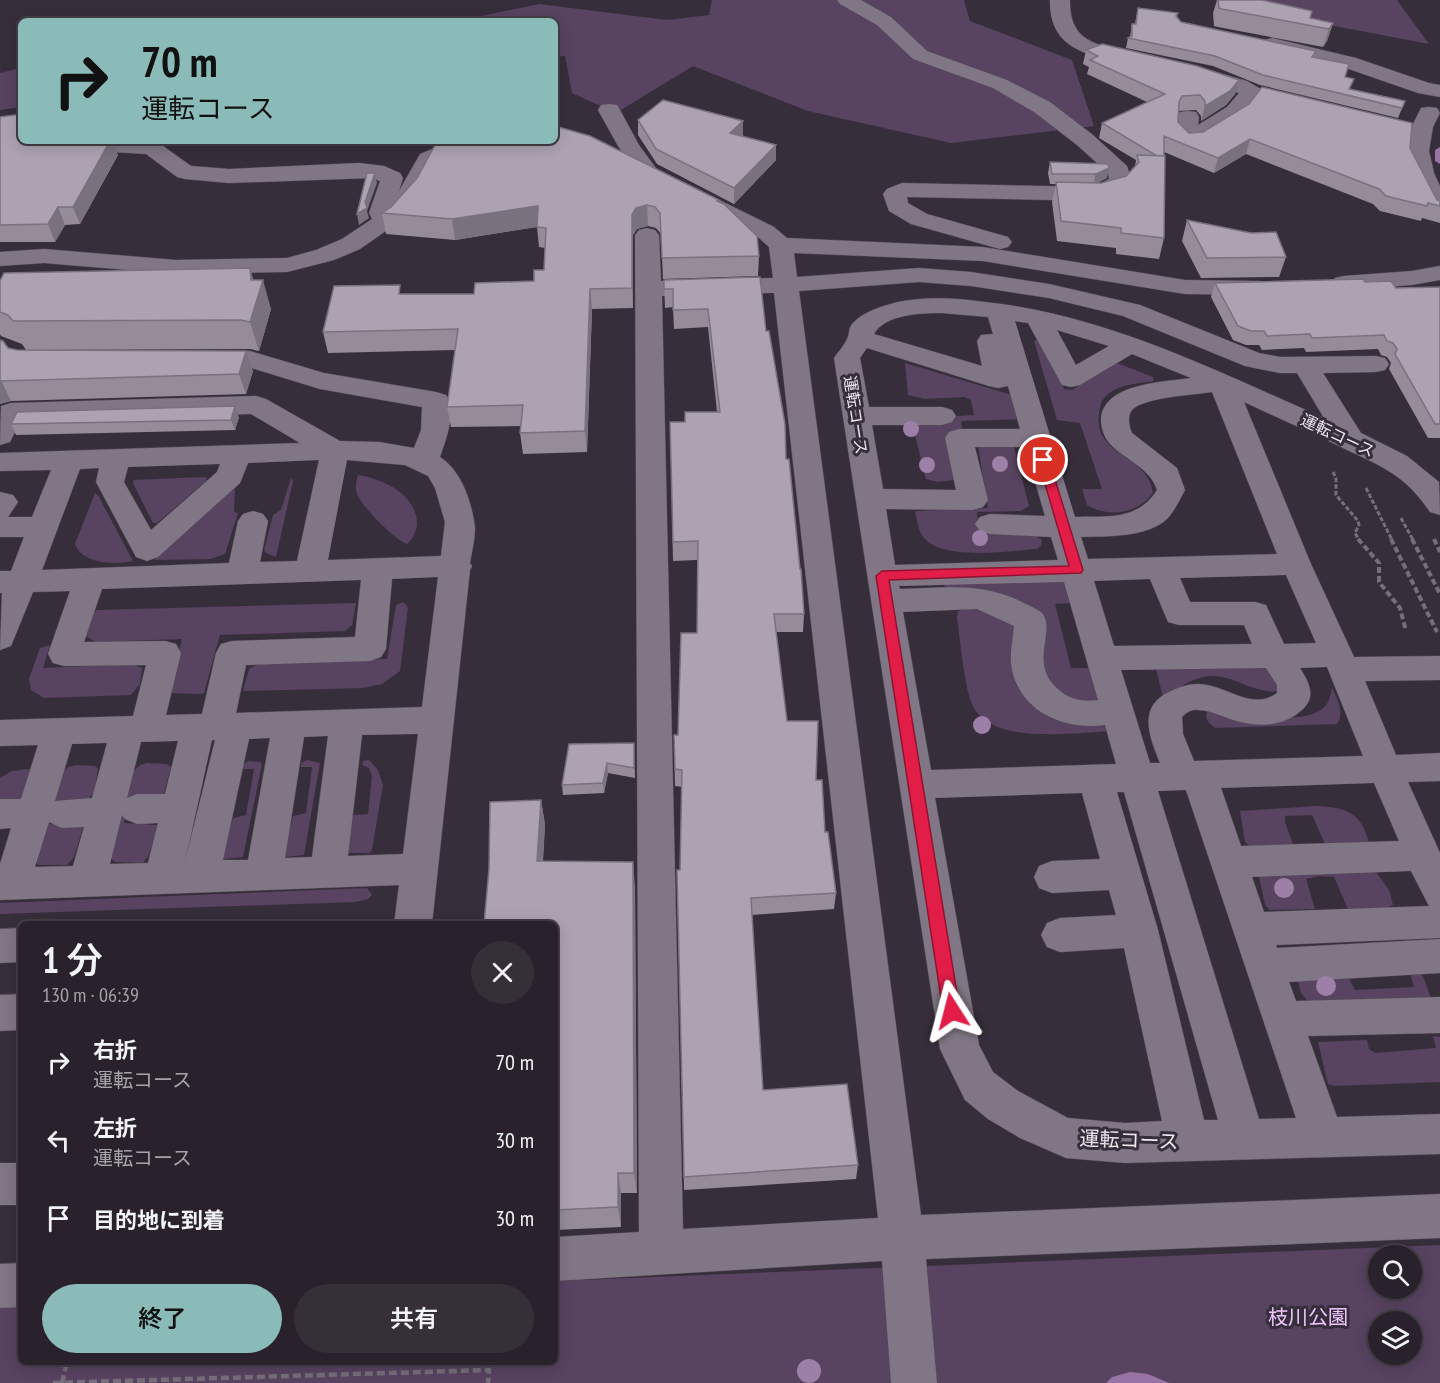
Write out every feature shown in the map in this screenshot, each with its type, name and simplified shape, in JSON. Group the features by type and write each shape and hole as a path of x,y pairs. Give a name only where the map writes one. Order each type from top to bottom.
{"street":[{"path":"847,0 884,21 920,54 1000,84 1042,107 1085,140 1119,171 1121,181 1112,189 1096,194 902,190 895,195 897,206 919,219 1014,246 1137,271 1142,279"},
{"path":"1060,0 1062,23 1069,35 1080,45 1154,63"},
{"path":"1252,40 1324,56 1440,92 1418,132 1418,158 1440,209"},
{"path":"1176,68 1240,86 1252,92 1318,108"},
{"path":"1188,117 1190,140 1235,112 1252,92"},
{"path":"609,110 629,147 647,171"},
{"path":"1352,116 1418,132"},
{"path":"385,221 381,213 392,178 415,148 422,144"},
{"path":"0,259 44,256 187,267 287,265 325,255 351,244 385,221 411,192 428,159 463,144"},
{"path":"103,146 151,148 185,172 230,176 359,170 376,171 392,178"},
{"path":"185,149 189,166 185,172"},
{"path":"607,153 675,184 766,232 781,245 983,254 1185,286 1228,289 1283,286"},
{"path":"647,235 661,1253"},
{"path":"781,245 784,285 902,1238 914,1383"},
{"path":"1319,285 1390,281 1440,273"},
{"path":"649,289 784,285 919,275 971,279 1038,289 1131,310 1254,360 1280,365 1306,366 1376,364"},
{"name":"運転コース","path":"1440,505 1433,492 1418,476 1400,464 1347,439 1222,382 1129,345 1086,330 1038,318 991,310 926,305 901,309 879,316 862,328 861,338 847,358 952,1011 960,1049 979,1086 1003,1106 1035,1124 1066,1138 1094,1142 1188,1142 1440,1134"},
{"path":"861,338 998,381 991,310"},
{"path":"991,310 1037,438 1244,1139"},
{"path":"1038,318 1071,379 1129,345"},
{"path":"181,360 250,359 320,381 435,401 435,430 424,461"},
{"path":"1306,366 1347,439"},
{"path":"990,524 1131,524 1150,518 1162,506 1171,490 1167,476 1120,438 1115,417 1121,405 1136,395 1222,382 1296,564 1440,894"},
{"path":"0,436 11,411 256,405 335,451"},
{"path":"856,416 942,416"},
{"path":"870,499 973,500 959,438 1037,438"},
{"path":"0,462 356,450 397,454 424,461 444,476 460,522 457,566 413,921"},
{"path":"310,571 335,451"},
{"path":"115,459 110,482 147,550 230,476 237,454"},
{"path":"0,638 11,581 43,526 69,460"},
{"path":"0,502 3,502 0,509"},
{"path":"242,574 253,521"},
{"path":"0,527 43,526"},
{"path":"884,588 1076,570 1296,564"},
{"path":"11,581 457,566"},
{"path":"1161,568 1179,614 1255,613 1275,656 1287,670 1293,684 1294,697 1273,711 1260,713 1245,711 1216,699 1195,696 1169,707 1164,718 1168,737 1191,776 1228,862 1323,1137"},
{"path":"201,877 216,726 232,653 370,649 378,569"},
{"path":"87,881 121,811 137,729 165,653 64,654 90,578"},
{"path":"884,588 977,598 1003,606 1030,620 1027,662 1034,687 1041,695 1066,710 1084,714 1118,711"},
{"path":"1102,658 1275,656 1431,668"},
{"path":"0,733 438,720"},
{"path":"328,872 347,722"},
{"path":"264,874 289,724"},
{"path":"163,878 179,808 216,726"},
{"path":"59,731 6,884 420,869"},
{"path":"916,785 1440,767"},
{"path":"1095,778 1139,930 1188,1142"},
{"path":"32,814 179,808"},
{"path":"1228,862 1423,855"},
{"path":"1052,877 1122,874"},
{"path":"1251,929 1440,922"},
{"path":"1060,935 1139,930"},
{"path":"0,946 18,945"},
{"path":"1264,966 1440,956"},
{"path":"0,1013 18,1012"},
{"path":"1282,1019 1440,1015"},
{"path":"0,1184 18,1184"},
{"path":"558,1259 902,1238 1440,1216"},
{"path":"0,1286 18,1285"}],"path":[{"path":"1308,422 1326,463 1336,478 1336,495 1358,521 1357,538 1379,563 1379,582 1400,608 1404,625 1431,668"},
{"path":"1347,439 1440,637"},
{"path":"62,1383 66,1365"},
{"path":"53,1383 489,1370 488,1383"}],"green space":[{"path":"712,0 964,0 970,21 1072,60 1094,126 951,143 808,111 693,66 616,113 572,93 565,56 558,57 558,18 472,18 539,4 667,20 709,15"},
{"path":"1217,0 1397,0 1429,44 1287,17"},
{"path":"18,69 18,107 0,110 0,73"},
{"path":"1039,339 1064,389 1072,390 1117,363 1153,377 1154,381 1121,387 1107,394 1100,408 1099,424 1103,437 1141,469 1149,480 1153,493 1139,506 1122,512 1104,512 1087,505 1082,489 1102,489 1080,423 1057,420 1034,341"},
{"path":"905,363 1012,395 1023,419 962,421 961,423 971,478 938,482 926,479 911,419 974,415 971,400 965,397 925,399 908,395"},
{"path":"978,446 1014,447 1029,506 1021,511 977,512 979,532 1036,536 1042,540 1037,549 961,552 933,545 922,535 915,511 988,508"},
{"path":"358,475 387,484 411,504 417,526 413,537 407,544 386,529 369,512 356,490"},
{"path":"207,478 206,481 157,523 153,523 133,483 134,480"},
{"path":"291,478 293,481 276,557 264,550 273,515 281,510"},
{"path":"235,487 234,512 238,513 225,554 210,559 154,560"},
{"path":"95,493 133,561 100,562 84,556 75,544"},
{"path":"1064,579 1074,603 1055,604 1071,668 1093,668 1100,698 1093,700 1079,701 1046,688 1040,625 944,588 946,582"},
{"path":"403,602 408,607 400,671 382,684 364,688 243,691 249,669 264,661 387,659 396,605"},
{"path":"356,603 352,625 345,631 220,635 204,693 200,694 169,693 182,639 96,642 84,635 93,613 97,610"},
{"path":"974,607 1014,624 1014,676 1019,689 1028,700 1055,716 1087,725 1115,727 1114,731 1058,734 1015,732 982,718 969,696 957,617 958,611"},
{"path":"50,645 43,668 131,664 142,668 140,684 131,695 44,698 31,690 29,679 40,648"},
{"path":"1287,663 1284,691 1256,689 1221,677 1209,676 1195,679 1179,688 1170,726 1156,669"},
{"path":"1332,688 1340,711 1337,724 1215,728 1207,719 1209,708 1273,717 1307,716 1320,711 1328,702"},
{"path":"307,760 320,763 304,855 285,857 283,853 293,816 306,813 312,767 301,767 301,763"},
{"path":"369,760 378,770 383,785 372,849 370,853 349,853 346,852 353,815 368,814 372,776 369,768 362,765 363,761"},
{"path":"248,761 262,764 243,857 223,859 222,855 233,818 246,815 254,769 243,769 243,765"},
{"path":"167,764 171,767 163,797 128,802 124,823 158,825 149,855 143,863 115,862 111,859 132,773 140,765"},
{"path":"95,766 98,769 94,793 85,802 58,801 54,804 49,821 50,824 83,828 74,857 67,865 39,865 35,862 59,775 68,767"},
{"path":"32,770 21,801 0,802 0,778 12,771"},
{"path":"1317,806 1336,808 1350,813 1361,824 1369,842 1325,844 1312,815 1285,816 1293,844 1250,846 1245,842 1240,811"},
{"path":"1376,872 1389,890 1393,905 1387,908 1348,909 1334,877 1319,876 1306,879 1315,909 1270,910 1265,905 1259,877 1263,873"},
{"path":"367,888 372,895 368,899 356,902 0,914 0,903"},
{"path":"1415,972 1423,976 1431,998 1311,1005 1301,993 1297,977 1349,978 1355,990 1414,987 1410,974"},
{"path":"1433,1036 1440,1037 1440,1082 1334,1086 1328,1084 1318,1042 1367,1040 1369,1049 1375,1053 1436,1048"},
{"name":"枝川公園","path":"1440,1245 1440,1383 0,1383 0,1304 18,1303 18,1365 558,1365 558,1281 1368,1248 1368,1299 1422,1299 1422,1246"}],"shaded area":[{"path":"1130,1372 1148,1374 1169,1383 1106,1383 1112,1377"}],"building":[{"path":"1218,0 1262,0 1312,11 1310,18 1333,23 1329,29 1222,9 1219,8"},
{"path":"1138,8 1178,13 1176,16 1181,22 1316,51 1312,57 1349,64 1345,77 1354,79 1349,89 1405,101 1402,108 1263,75 1215,56 1128,38 1132,36 1132,24 1136,24"},
{"path":"1102,44 1197,66 1239,80 1230,91 1205,106 1205,101 1200,95 1182,96 1179,102 1178,122 1189,133 1203,132 1249,104 1262,87 1412,123 1410,148 1437,200 1440,201 1440,206 1428,203 1427,206 1386,196 1379,189 1250,139 1218,158 1164,136 1164,156 1157,156 1102,123 1165,94 1090,60 1098,56 1086,50"},
{"path":"663,100 743,121 730,133 776,145 734,188 656,149 638,120"},
{"path":"18,114 18,144 108,144 73,207 58,207 48,224 0,225 0,117"},
{"path":"558,127 590,136 719,200 717,201 724,204 757,236 759,256 662,258 660,213 655,207 647,205 636,208 632,215 632,288 590,289 585,431 520,433 523,405 447,407 458,329 323,332 334,286 400,285 399,294 474,294 475,283 534,281 534,270 544,270 546,228 537,227 538,206 452,219 382,213 391,207 417,178 435,145 558,144"},
{"path":"1137,155 1165,156 1164,238 1121,233 1121,228 1061,221 1056,182 1101,183 1126,176 1139,162"},
{"path":"1050,162 1108,164 1109,168 1096,174 1052,174"},
{"path":"367,173 375,173 365,202 367,208 357,214"},
{"path":"1187,220 1251,233 1276,232 1286,257 1207,258"},
{"path":"250,268 251,280 263,280 250,322 241,320 13,321 8,315 0,312 0,281 4,273"},
{"path":"760,277 766,331 769,331 785,424 786,459 789,459 804,614 774,614 787,721 818,721 816,780 822,780 825,832 828,832 836,893 751,898 763,1090 847,1084 858,1165 684,1177 677,870 680,870 682,770 675,769 674,735 678,735 681,633 697,633 698,541 673,542 670,422 685,422 685,412 720,412 708,309 673,310 673,289 664,289 664,280"},
{"path":"1363,279 1365,282 1391,281 1396,288 1440,287 1440,424 1435,424 1395,354 1397,349 1393,343 1387,341 1384,335 1312,338 1310,334 1267,336 1264,331 1251,331 1238,326 1215,283"},
{"path":"0,340 8,348 17,350 246,351 239,374 0,381"},
{"path":"235,406 231,420 11,424 17,412"},
{"path":"634,743 634,768 607,763 603,783 562,785 569,744"},
{"path":"541,800 537,861 633,862 634,1173 618,1173 618,1207 558,1210 558,921 484,921 489,869 490,802"}],"waterway":[{"path":"1440,150 1440,161"}],"route":[{"path":"952,1011 882,576 1076,570 1043,460"}]}
